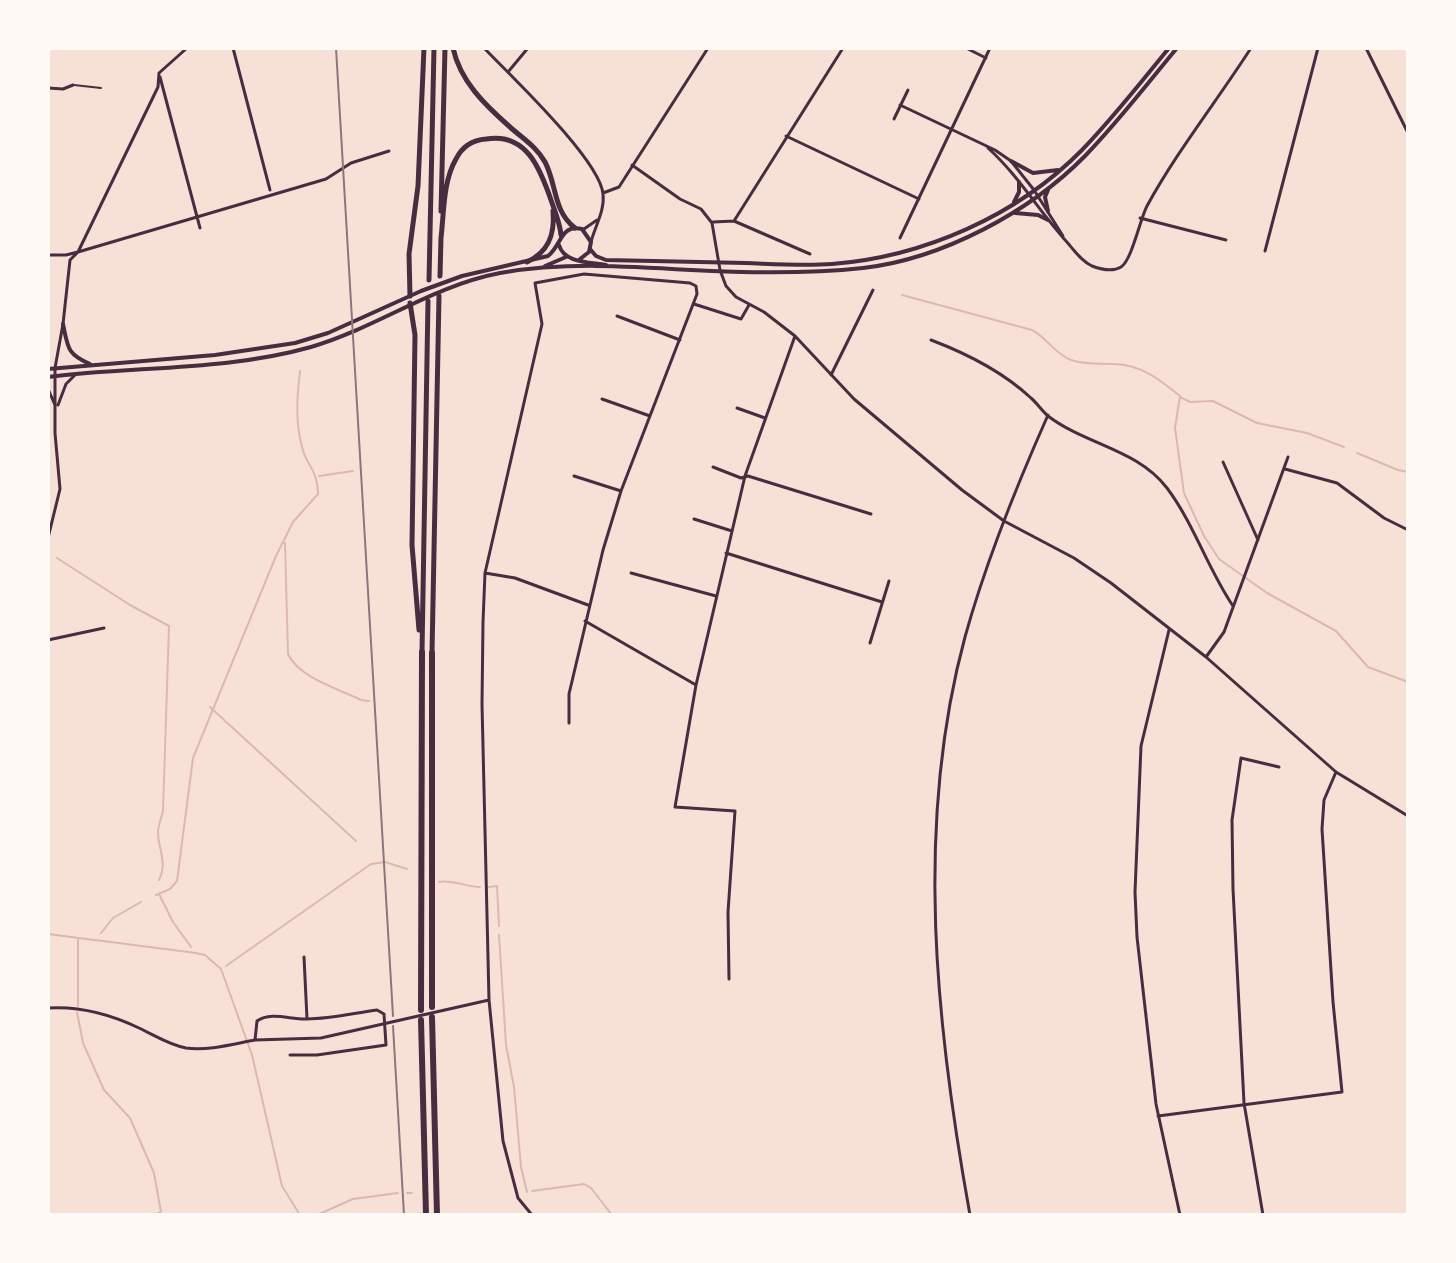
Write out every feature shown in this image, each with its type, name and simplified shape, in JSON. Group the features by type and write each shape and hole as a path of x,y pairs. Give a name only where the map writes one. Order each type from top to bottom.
{"highway":[{"path":"422,652 412,545 415,335 410,300 409,254 418,186 424,48"},
{"path":"429,280 434,48"},
{"path":"440,276 445,48"},
{"path":"453,48 463,76 482,101 538,152 553,182 563,217 578,228"},
{"path":"441,238 452,167 462,150 478,140 503,138 522,146 538,165 552,202 560,239"},
{"path":"527,262 540,255 550,240 554,215 552,202"},
{"path":"432,1007 432,653 439,296"},
{"path":"421,1010 422,652 428,301"},
{"path":"432,1017 437,1215"},
{"path":"421,1020 426,1215"}],"main road":[{"path":"590,249 606,260 818,264 865,260 926,245 969,228 1013,204 1060,169 1082,151 1169,48"},
{"path":"48,369 278,347 311,339 410,300 461,284 543,267 812,271 866,268 929,252 1012,214 1050,187 1095,146 1177,48"},
{"path":"1011,161 1033,173 1060,169"},
{"path":"1013,204 1019,192 1019,182"},
{"path":"1048,211 1045,197 1050,187"},
{"path":"1012,214 1031,213 1048,220"},
{"path":"48,377 279,354 313,346 347,333 421,291 462,276 548,256 560,239 578,228 591,242 590,249 580,259"},
{"path":"560,239 561,251 566,257"},
{"path":"543,267 566,257 616,267"},
{"path":"63,324 73,357 92,365"}],"street":[{"path":"48,538 60,489 55,441 55,368 70,260 79,250 149,106 158,87 159,73 187,48"},
{"path":"233,48 270,190"},
{"path":"484,48 594,169 603,193 600,217 591,242"},
{"path":"508,72 528,48"},
{"path":"603,193 619,187 708,48"},
{"path":"734,221 843,48"},
{"path":"966,48 986,58"},
{"path":"900,238 990,48"},
{"path":"988,148 1002,160 1048,220 1089,265 1116,269 1126,262 1140,218 1162,179 1251,48"},
{"path":"1265,251 1318,48"},
{"path":"1366,48 1408,133"},
{"path":"159,73 200,228"},
{"path":"48,88 63,89 73,85"},
{"path":"894,119 908,90"},
{"path":"900,105 1011,161 1034,190 1065,239"},
{"path":"786,136 919,199"},
{"path":"48,255 66,255 197,219 326,179 351,163 389,151"},
{"path":"632,165 680,199 701,209 712,223 726,286 795,336 866,410 1004,521 1087,566 1169,628 1336,772 1408,816"},
{"path":"578,228 589,227 600,217"},
{"path":"1140,218 1226,240"},
{"path":"712,223 734,221 810,254"},
{"path":"532,1215 518,1198 503,1141 489,1000 482,704 485,573 542,324 535,283 584,274 690,283 698,289 694,304 621,491 603,550 569,694 569,723"},
{"path":"831,375 873,290"},
{"path":"694,304 741,319 749,305"},
{"path":"617,316 680,340"},
{"path":"729,979 728,912 735,811 675,807 696,685 745,476 795,336"},
{"path":"931,340 969,355 1000,373 1048,415 1082,437 1136,460 1149,469 1178,505 1218,584 1233,606"},
{"path":"56,408 66,384 75,375"},
{"path":"48,389 56,408"},
{"path":"602,399 650,416"},
{"path":"737,408 765,418"},
{"path":"970,1215 950,1097 942,1025 936,913 936,850 945,742 965,637 1004,521 1048,415"},
{"path":"1206,657 1220,640 1288,457"},
{"path":"1223,462 1258,540"},
{"path":"713,467 741,478 745,476 871,514"},
{"path":"1284,468 1337,483 1384,518 1408,530"},
{"path":"574,476 621,491"},
{"path":"694,519 732,531"},
{"path":"726,553 882,602"},
{"path":"485,573 515,578 554,595 589,605"},
{"path":"631,573 717,597"},
{"path":"870,643 889,581"},
{"path":"585,621 696,685"},
{"path":"48,640 104,628"},
{"path":"1169,628 1141,746 1135,892 1141,981 1158,1116 1180,1215"},
{"path":"1263,1215 1244,1103 1232,820 1241,758 1279,767"},
{"path":"1158,1116 1342,1092 1329,957 1322,829 1324,800 1336,772"},
{"path":"304,957 307,1019"},
{"path":"48,1008 69,1007 109,1016 186,1048 253,1040 321,1038 489,1000"},
{"path":"253,1040 257,1021 262,1018 307,1019 377,1010 384,1014 386,1045 290,1055"}],"lane":[{"path":"73,85 101,88"}],"waterway":[{"path":"902,295 1032,330 1071,360 1133,367 1165,384 1180,396 1175,428 1184,493 1204,536 1219,559 1267,593 1336,631 1368,667 1408,682"},
{"path":"156,895 170,889 177,881 193,758 276,556 293,522 318,494 316,478 304,454 298,428 300,371"},
{"path":"1180,397 1190,402 1213,401 1257,423 1307,433 1344,447"},
{"path":"1357,453 1408,472"},
{"path":"319,476 353,471"},
{"path":"285,543 288,654 310,676 369,701"},
{"path":"57,558 169,626 163,811 158,832 163,867 159,880"},
{"path":"210,707 356,841"},
{"path":"226,966 371,864 385,862 407,869"},
{"path":"439,882 480,887"},
{"path":"489,887 497,886 499,926"},
{"path":"159,894 173,922 191,947"},
{"path":"101,933 113,918 141,902"},
{"path":"48,934 94,940"},
{"path":"499,935 506,1045 514,1087 521,1167 527,1192"},
{"path":"78,938 78,1006"},
{"path":"95,940 205,955 221,969 252,1055 282,1186 300,1215"},
{"path":"77,1012 83,1043 104,1090 130,1118 154,1173 161,1212 155,1215"},
{"path":"532,1191 584,1184 591,1188 612,1215"},
{"path":"317,1215 353,1199 398,1193"},
{"path":"407,1193 412,1193"}],"railway":[{"path":"336,48 393,1016"},
{"path":"393,1026 404,1215"}]}
